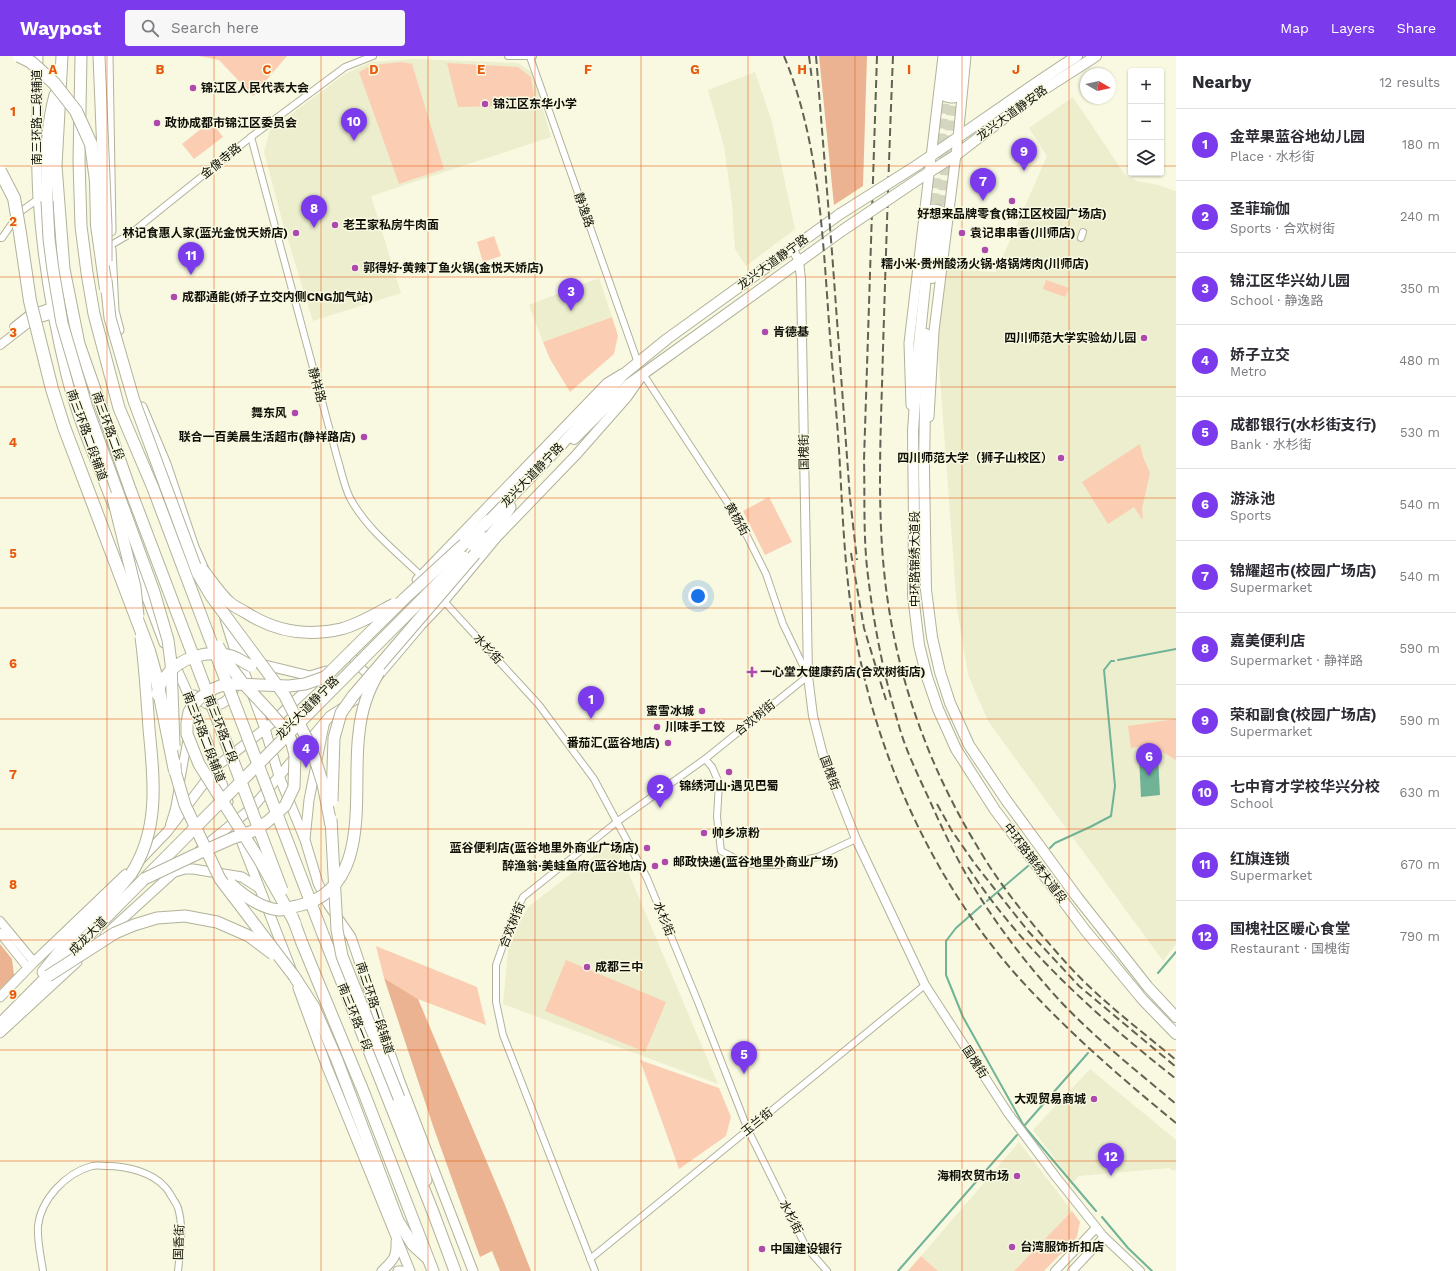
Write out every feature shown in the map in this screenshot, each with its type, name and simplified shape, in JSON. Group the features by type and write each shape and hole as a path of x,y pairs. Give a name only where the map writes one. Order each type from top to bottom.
{"highway":[{"path":"19,56 30,62 54,82 76,111 91,144 96,182 97,225 110,318 134,401 198,574 212,596 285,696 311,747 323,784 331,825"},
{"name":"南三环路二段","path":"62,56 56,166 64,269 79,344 130,489 240,779"},
{"name":"南三环路二段","path":"82,56 79,160 83,242 94,314 119,408 153,488 257,762"},
{"path":"99,56 106,226 106,289"},
{"path":"61,73 50,115 42,200 53,270 62,323 100,445 154,592 168,640 171,663 175,772"},
{"path":"0,171 14,198 30,302 52,389 64,426 149,651 156,676 175,772 185,805 220,879 294,976 314,1007 398,1221 413,1245 428,1258"},
{"path":"83,242 102,194"},
{"path":"46,974 75,932 112,897 131,874 137,865 147,842 152,816 154,788 144,667 135,587 100,445"},
{"path":"295,922 249,841 199,764 187,734 189,712 193,705 201,697 220,686 232,684 289,686 305,684 325,677 405,598 496,529 510,507"},
{"path":"433,1212 418,1150 399,1098 342,956 337,930 331,825 334,738 341,713 353,696 391,653 489,520"},
{"path":"184,537 196,561 229,602 258,620 286,630 303,633 321,632 342,628 363,620 405,598"},
{"name":"龙兴大道静宁路","path":"174,845 469,549"},
{"path":"144,879 233,838 253,831 267,822 285,806 294,787 295,754 291,740 283,727 242,682 227,662 202,618"},
{"path":"150,742 156,698 164,677 188,658 205,653 231,656 259,670 275,682"},
{"path":"209,856 228,881 243,895 258,904 279,910 320,898 333,888 346,866 353,845 357,816 359,733 365,704 376,678 391,653"},
{"name":"南三环路一段","path":"257,762 324,937 433,1212 454,1271"},
{"name":"南三环路一段","path":"240,779 302,943 360,1081 432,1271"},
{"name":"成龙大道","path":"0,1015 46,974 144,879 174,845"},
{"name":"成龙大道","path":"0,1024 46,974 174,845"},
{"path":"46,974 115,933 134,924 157,918 185,916 217,922 249,936 273,954 294,976"}],"main road":[{"name":"南三环路二段辅道","path":"38,56 37,141 46,277 66,376 83,427 163,640 188,691 217,766 234,822"},
{"path":"108,56 111,245 114,311 136,394 166,464 194,547 228,626 236,654 238,676 232,696 222,704 210,705 188,691"},
{"path":"936,217 956,155 958,138 943,56"},
{"path":"950,56 950,92"},
{"path":"936,217 930,171 932,155 950,92 958,56"},
{"path":"950,92 966,56"},
{"name":"龙兴大道静安路","path":"932,155 958,138 1023,90 1077,56"},
{"name":"龙兴大道静安路","path":"930,171 956,155 1029,99 1096,56"},
{"name":"龙兴大道静宁路","path":"489,520 563,443 624,374 667,339 792,248 840,214 932,155"},
{"name":"龙兴大道静宁路","path":"510,507 572,441 629,384 799,261 930,171"},
{"name":"中环路锦绣大道段","path":"936,217 919,344 914,431 913,595 919,645 927,677 941,716 956,749 995,810 1085,930 1143,1000 1176,1034"},
{"name":"中环路锦绣大道段","path":"936,217 926,331 924,471 926,590 932,637 940,672 950,703 969,745 1006,800 1077,898 1148,987 1176,1017"},
{"path":"0,997 167,832 217,766 265,729 326,671 421,576 607,383 624,374"},
{"path":"0,1033 172,874 253,807 330,716 361,696 421,625 444,601 497,537 576,455 627,397 643,374"},
{"path":"228,626 246,656 252,662 310,676 326,671"},
{"path":"236,654 241,663 265,729"},
{"path":"305,840 309,800 323,726 330,716"},
{"name":"南三环路一段辅道","path":"265,729 279,776 305,840 318,883 328,904 351,937 399,1079 473,1271"},
{"path":"234,822 282,943 327,1067 410,1271"},
{"path":"172,874 185,869 193,869 242,878 259,888"},
{"path":"382,1271 391,1262 397,1252 394,1231"}],"street":[{"name":"金像寺路","path":"111,245 130,234 251,137 345,67 373,56"},
{"path":"508,56 532,56"},
{"name":"静逸路","path":"532,56 638,363"},
{"path":"109,95 104,143 102,194 103,241 114,311"},
{"name":"静祥路","path":"251,137 334,449 349,496 362,518 434,589 444,601"},
{"path":"0,238 2,238 20,212 42,200"},
{"name":"国槐街","path":"792,248 799,261 801,286 808,676 813,716 823,755 856,839 925,985 1008,1113 1104,1238 1140,1271"},
{"path":"0,339 29,316 52,310"},
{"path":"0,345 31,321 52,310"},
{"name":"黄杨街","path":"643,374 739,520 766,574 783,624 808,676"},
{"name":"水杉街","path":"444,601 539,705 594,779 618,821 647,878 698,1002 748,1130 806,1247 827,1271"},
{"path":"355,641 351,651 352,658 374,681"},
{"name":"合欢树街","path":"595,1271 503,1035 496,1002 496,965 513,917 523,897 618,821 705,759 808,676"},
{"path":"167,832 175,809 185,759 193,704"},
{"path":"705,759 712,767 719,783 717,817 720,851 746,864 779,865 818,857 856,839"},
{"path":"0,921 31,965"},
{"path":"0,933 31,965"},
{"name":"玉兰街","path":"590,1259 925,985"},
{"name":"国香街","path":"43,1271 38,1248 38,1225 43,1208 56,1189 82,1169 94,1166 131,1168 154,1179 165,1187 177,1206 180,1218 182,1231 178,1271"},
{"path":"1055,1271 1096,1228"},
{"path":"1072,1271 1104,1238"}],"shaded area":[{"path":"199,56 287,56 253,96 219,60"},
{"path":"819,56 867,56 863,186 834,205"},
{"path":"415,59 518,63 532,72 551,137 371,196 401,293 313,321 283,224 264,152 270,130 345,74 371,62"},
{"path":"402,62 412,64 444,169 399,184 359,72 372,65"},
{"path":"447,63 518,67 531,77 534,97 521,106 458,107"},
{"path":"755,72 772,122 795,229 746,266 735,249 732,204 724,146 708,90"},
{"name":"四川师范大学（狮子山校区）","path":"1073,97 1125,175 1137,181 1158,185 1176,191 1176,944 1163,961 988,721 968,675 957,609 937,336 946,269 996,272 1047,156 1029,128"},
{"path":"211,121 223,137 194,159 182,144"},
{"path":"494,236 501,256 483,262 477,242"},
{"path":"599,278 612,317 543,342 529,305"},
{"path":"1046,280 1069,288 1065,297 1043,289"},
{"path":"612,317 618,336 614,354 570,392 550,359 543,342"},
{"path":"1140,444 1143,457 1150,473 1142,509 1143,518 1142,519 1134,507 1108,524 1082,482"},
{"path":"769,497 792,542 765,555 743,511"},
{"path":"1176,719 1176,760 1151,745 1131,748 1128,726"},
{"path":"1158,756 1160,795 1141,797 1139,757"},
{"name":"成都三中","path":"606,847 620,853 718,1084 503,1004 508,951 518,926 528,907"},
{"path":"0,944 12,959 14,975 0,989"},
{"path":"376,946 477,987 486,1025 418,999 384,978"},
{"path":"566,960 666,1002 645,1052 545,1011"},
{"path":"384,978 418,999 505,1205 531,1271 500,1271 492,1251 480,1257 433,1126"},
{"path":"640,1060 719,1088 731,1117 726,1136 679,1169"},
{"name":"大观贸易商城","path":"1090,1069 1176,1140 1176,1169 1174,1171 1169,1168 1079,1176 1073,1182 1033,1130"},
{"name":"海桐农贸市场","path":"1019,1142 1072,1211 1014,1271 938,1271 921,1256"},
{"path":"1072,1211 1080,1222 1077,1237 1044,1271 1014,1271"},
{"path":"921,1256 938,1271 908,1271"}],"waterway":[{"path":"1118,660 1176,649"},
{"path":"1050,848 1055,843 1111,816 1115,786 1104,670 1111,661 1114,661"},
{"path":"987,901 1028,866"},
{"path":"981,906 956,928 946,941 946,975 963,1017 1024,1126 1096,1211"},
{"path":"1158,973 1176,952"},
{"path":"1024,1126 1088,1053"},
{"path":"898,1271 1017,1135"},
{"path":"1102,1217 1128,1248 1152,1271"}],"tunnel":[{"path":"932,218 946,91"},
{"path":"940,220 954,91"}],"railway":[{"path":"784,56 797,91 806,127 819,200 837,423 848,587 854,627 864,675 877,722 893,769 912,814 935,858 960,901 988,941 1019,978 1056,1017 1135,1089 1176,1123"},
{"path":"809,56 812,80"},
{"path":"816,56 850,498 857,560"},
{"path":"877,56 864,460 865,532 866,561 873,614 884,670 894,708 909,754 950,843 973,886 1003,931 1037,974 1074,1016 1176,1104"},
{"path":"893,56 881,414 880,512 889,609 902,671 921,732 933,761 961,819 997,878 1031,922 1080,978 1120,1014 1176,1060"},
{"path":"851,553 864,628 886,700"},
{"path":"937,804 952,831 975,864 1028,931 1079,986 1176,1067"},
{"path":"968,867 990,898 1037,955 1118,1032 1176,1079"}],"place":[{"name":"锦江区人民代表大会","path":"193,88"},
{"name":"锦江区东华小学","path":"485,104"},
{"name":"政协成都市锦江区委员会","path":"157,123"},
{"name":"七中育才学校华兴分校","path":"354,141"},
{"name":"荣和副食(校园广场店)","path":"1024,171"},
{"name":"锦耀超市(校园广场店)","path":"983,201"},
{"name":"好想来品牌零食(锦江区校园广场店)","path":"1012,201"},
{"name":"老王家私房牛肉面","path":"335,225"},
{"name":"嘉美便利店","path":"314,228"},
{"name":"林记食惠人家(蓝光金悦天娇店)","path":"296,233"},
{"name":"袁记串串香(川师店)","path":"962,233"},
{"name":"糯小米·贵州酸汤火锅·烙锅烤肉(川师店)","path":"985,250"},
{"name":"郭得好·黄辣丁鱼火锅(金悦天娇店)","path":"355,268"},
{"name":"红旗连锁","path":"191,275"},
{"name":"成都通能(娇子立交内侧CNG加气站)","path":"174,297"},
{"name":"锦江区华兴幼儿园","path":"571,311"},
{"name":"肯德基","path":"765,332"},
{"name":"四川师范大学实验幼儿园","path":"1144,338"},
{"name":"舞东风","path":"295,413"},
{"name":"联合一百美晨生活超市(静祥路店)","path":"364,437"},
{"name":"四川师范大学（狮子山校区）","path":"1061,458"},
{"name":"一心堂大健康药店(合欢树街店)","path":"752,672"},
{"name":"蜜雪冰城","path":"702,711"},
{"name":"金苹果蓝谷地幼儿园","path":"591,719"},
{"name":"川味手工饺","path":"657,727"},
{"name":"番茄汇(蓝谷地店)","path":"668,743"},
{"name":"娇子立交","path":"306,768"},
{"name":"锦绣河山·遇见巴蜀","path":"729,772"},
{"name":"游泳池","path":"1149,776"},
{"name":"圣菲瑜伽","path":"660,808"},
{"name":"帅乡凉粉","path":"704,833"},
{"name":"蓝谷便利店(蓝谷地里外商业广场店)","path":"647,848"},
{"name":"邮政快递(蓝谷地里外商业广场)","path":"665,862"},
{"name":"醉渔翁·美蛙鱼府(蓝谷地店)","path":"655,866"},
{"name":"成都三中","path":"587,967"},
{"name":"成都银行(水杉街支行)","path":"744,1074"},
{"name":"大观贸易商城","path":"1094,1099"},
{"name":"海桐农贸市场","path":"1017,1176"},
{"name":"国槐社区暖心食堂","path":"1111,1176"},
{"name":"台湾服饰折扣店","path":"1012,1247"},
{"name":"中国建设银行","path":"762,1249"}]}
